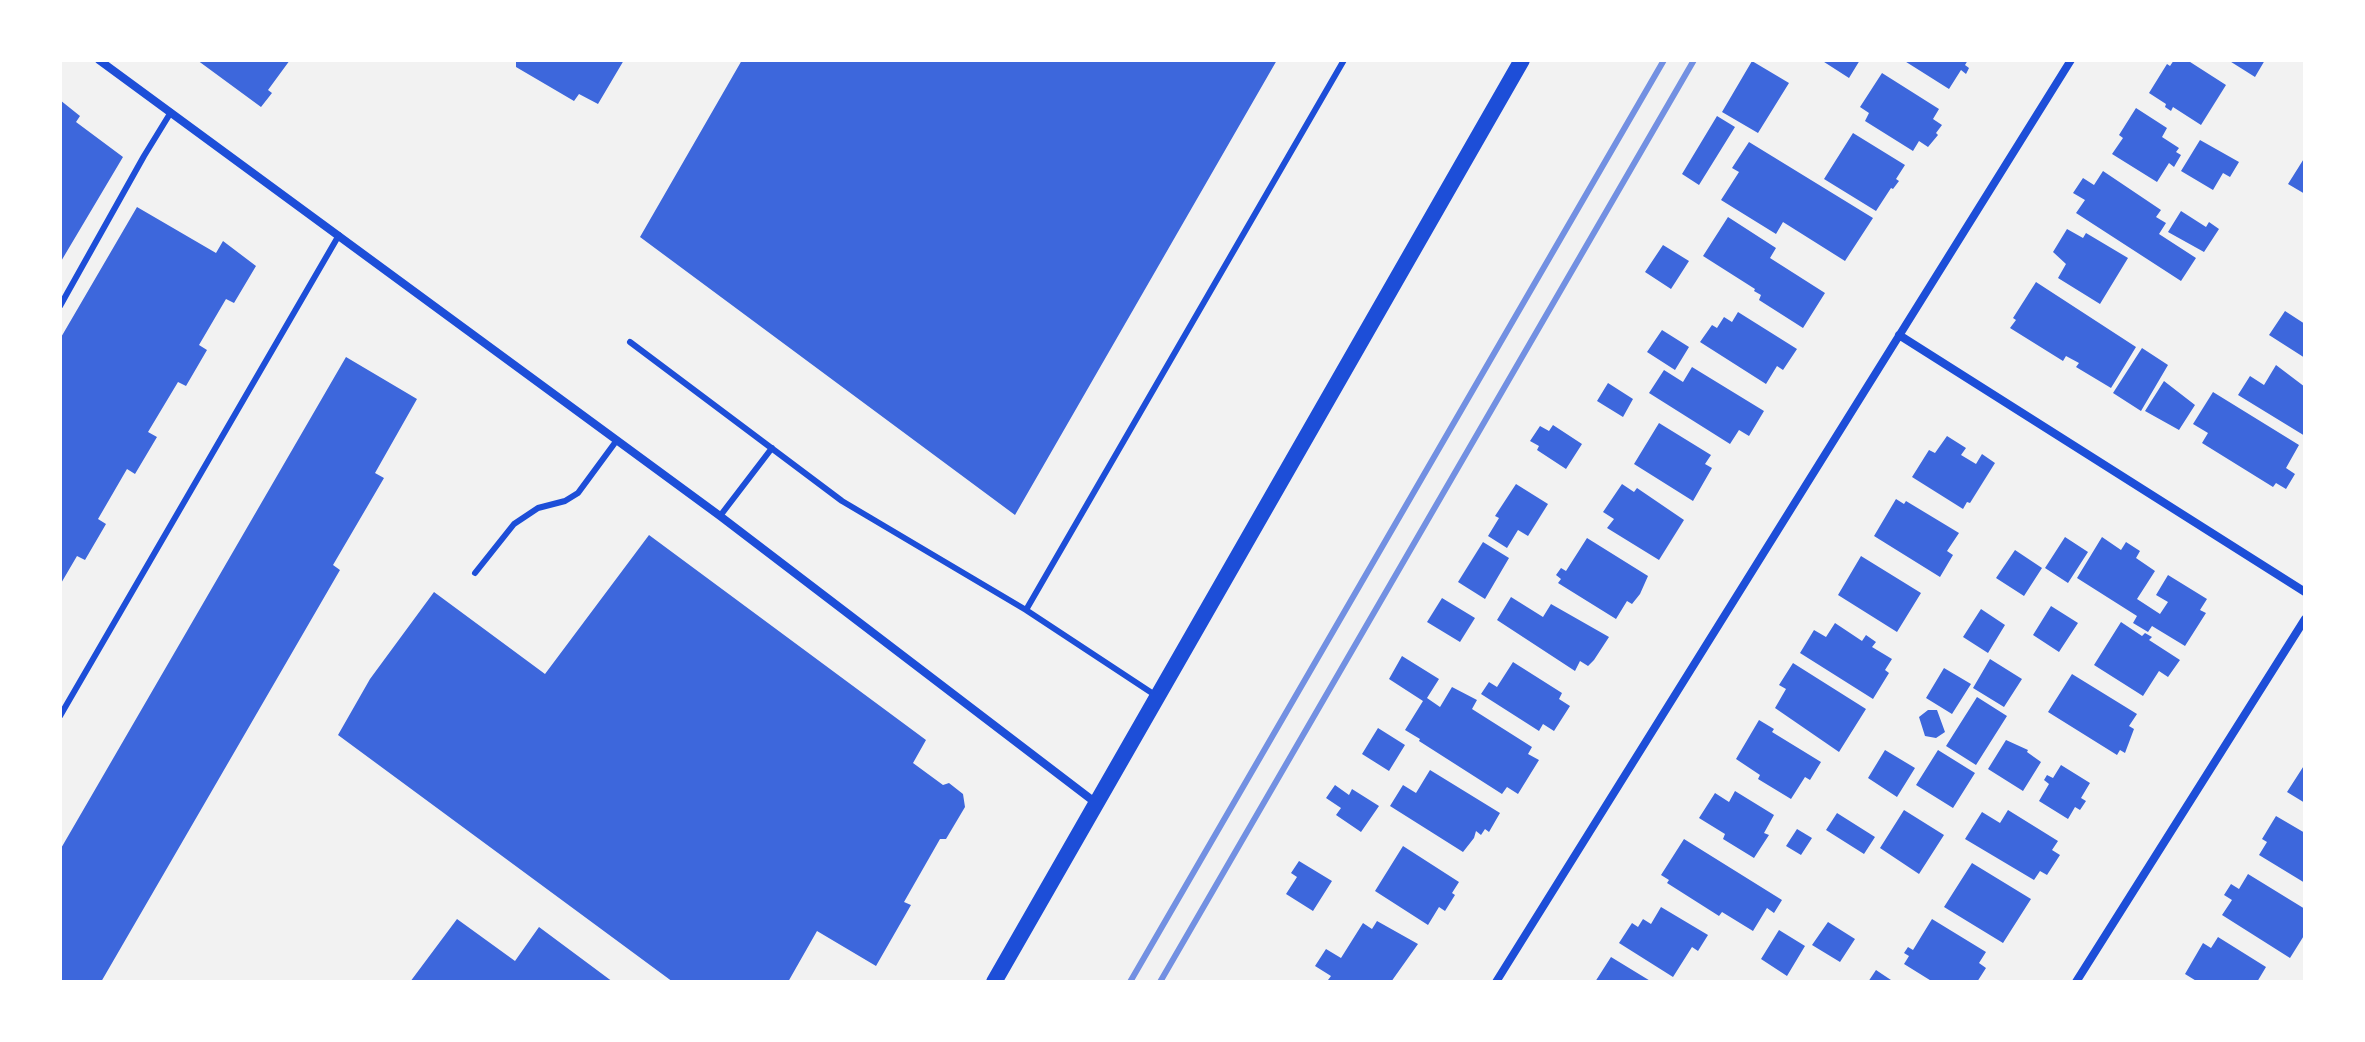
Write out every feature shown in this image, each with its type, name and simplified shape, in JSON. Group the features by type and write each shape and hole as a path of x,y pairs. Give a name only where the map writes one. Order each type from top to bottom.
{"main road":[{"path":"994,982 1522,60"}],"street":[{"path":"99,60 720,516 1097,803"},
{"path":"1496,982 2071,60"},
{"path":"1899,335 2305,592"},
{"path":"2076,982 2305,619"}],"lane":[{"path":"1026,610 1344,60"},
{"path":"60,306 171,112"},
{"path":"60,716 339,235"},
{"path":"630,342 842,501 1026,610 1158,697"},
{"path":"475,573 514,524 538,508 565,501 578,493 617,440"},
{"path":"720,516 772,448"}],"building":[{"path":"197,60 290,60 268,90 272,93 261,107"},
{"path":"516,60 624,60 598,104 579,94 574,101 516,67"},
{"path":"742,60 1277,60 1015,515 640,237"},
{"path":"1821,60 1860,60 1849,78"},
{"path":"1903,60 1968,60 1965,65 1969,68 1966,74 1961,70 1949,89"},
{"path":"2174,60 2187,60 2226,85 2201,125 2173,107 2171,111 2149,93 2167,64 2170,66"},
{"path":"2228,60 2265,60 2255,77"},
{"path":"1752,61 1789,83 1758,133 1722,112"},
{"path":"1882,73 1939,109 1933,119 1942,125 1928,147 1919,141 1913,151 1865,121 1869,113 1860,107"},
{"path":"60,100 80,116 76,122 123,157 60,263"},
{"path":"2136,108 2167,128 2162,137 2179,148 2176,152 2181,155 2174,167 2169,163 2157,182 2112,154 2123,138 2119,135"},
{"path":"1717,116 1735,127 1699,185 1682,174"},
{"path":"1853,133 1905,165 1896,179 1899,181 1876,211 1824,179"},
{"path":"2200,140 2239,162 2230,177 2223,173 2213,190 2181,171"},
{"path":"1749,142 1873,218 1845,261 1783,222 1776,234 1721,200 1739,172 1732,168"},
{"path":"2305,157 2305,194 2288,184"},
{"path":"2103,171 2161,210 2156,217 2166,223 2159,234 2196,258 2181,281 2076,213 2085,200 2073,193 2083,178 2094,185"},
{"path":"137,207 216,253 223,241 256,266 234,303 226,299 199,345 207,350 186,386 178,382 148,432 157,437 135,474 127,469 98,519 106,524 85,560 77,556 60,585 60,339"},
{"path":"2181,211 2206,227 2209,222 2219,229 2204,252 2168,232"},
{"path":"1728,217 1776,248 1770,258 1825,293 1803,328 1759,300 1761,295 1755,289 1703,256"},
{"path":"2067,229 2083,238 2086,233 2128,258 2100,304 2058,278 2066,264 2053,252"},
{"path":"1663,245 1689,261 1671,289 1645,272"},
{"path":"2036,282 2136,347 2111,388 2076,367 2079,363 2066,356 2063,361 2010,328"},
{"path":"2285,311 2305,324 2305,358 2269,335"},
{"path":"1738,312 1797,349 1783,370 1777,366 1766,384 1700,342 1712,325 1717,328 1724,317 1732,322"},
{"path":"1662,330 1689,347 1675,370 1647,352"},
{"path":"2142,348 2168,365 2141,411 2113,393"},
{"path":"346,357 417,399 375,473 384,478 333,565 340,570 101,982 60,982 60,850"},
{"path":"2276,365 2305,387 2305,436 2238,395 2250,376 2264,385"},
{"path":"1692,367 1764,411 1749,436 1739,430 1730,444 1649,393 1664,370 1683,382"},
{"path":"2164,381 2195,405 2179,430 2145,411"},
{"path":"1608,383 1633,399 1623,417 1597,401"},
{"path":"2213,392 2299,445 2286,468 2295,474 2286,489 2276,483 2273,487 2202,443 2208,433 2193,424"},
{"path":"1659,423 1711,455 1705,464 1712,468 1693,501 1634,464"},
{"path":"1553,425 1582,444 1566,469 1537,450 1539,446 1530,441 1540,426 1549,431"},
{"path":"1947,436 1966,448 1961,455 1976,464 1982,454 1995,463 1963,509 1912,477 1929,450 1935,453"},
{"path":"1516,484 1548,504 1528,536 1518,530 1507,548 1488,536 1499,518 1495,516"},
{"path":"1622,484 1634,492 1637,488 1684,520 1659,560 1607,528 1614,519 1603,512"},
{"path":"1896,499 1904,504 1906,501 1959,533 1947,551 1953,555 1940,577 1874,536"},
{"path":"649,535 926,740 913,763 943,785 949,783 963,794 965,807 946,839 940,839 904,902 911,905 876,966 817,931 788,982 673,982 338,735 370,679 434,592 545,674"},
{"path":"2065,537 2088,552 2068,583 2045,568"},
{"path":"2102,537 2121,550 2126,542 2140,551 2136,558 2155,571 2137,599 2160,614 2168,602 2156,595 2168,575 2207,599 2200,610 2206,613 2185,646 2152,626 2148,632 2133,623 2137,616 2077,578"},
{"path":"1587,538 1648,576 1640,594 1632,604 1627,601 1616,619 1558,583 1561,579 1556,575 1561,568 1566,571"},
{"path":"1483,542 1509,558 1485,599 1458,582"},
{"path":"2015,550 2042,568 2024,596 1996,578"},
{"path":"1861,556 1921,593 1897,632 1838,595"},
{"path":"1511,597 1543,617 1551,604 1609,637 1588,666 1580,661 1575,671 1497,620"},
{"path":"1442,598 1475,618 1460,642 1427,622"},
{"path":"2051,606 2078,623 2059,652 2033,635"},
{"path":"1981,609 2005,625 1988,653 1963,637"},
{"path":"2121,622 2142,636 2145,633 2152,637 2149,640 2180,660 2168,677 2159,671 2143,696 2094,665"},
{"path":"1835,623 1862,641 1866,635 1876,642 1872,647 1892,659 1885,670 1889,673 1873,699 1800,653 1814,630 1826,637"},
{"path":"1402,656 1439,679 1427,698 1440,707 1452,687 1477,700 1472,709 1532,747 1528,754 1539,760 1518,794 1507,787 1502,794 1405,730 1423,701 1389,679"},
{"path":"1990,659 2022,679 2004,707 1973,688"},
{"path":"1513,662 1562,693 1559,699 1570,706 1554,731 1543,724 1539,731 1481,694 1489,682 1497,687"},
{"path":"1793,663 1866,709 1839,752 1775,708 1786,689 1779,685"},
{"path":"1944,668 1971,684 1952,714 1926,698"},
{"path":"2072,674 2137,714 2129,726 2134,729 2125,753 2120,750 2117,755 2048,712"},
{"path":"1977,697 2007,716 1976,765 1946,746"},
{"path":"1928,710 1937,710 1945,732 1936,738 1925,736 1919,717"},
{"path":"1759,720 1774,729 1772,732 1821,762 1810,780 1805,777 1791,799 1758,779 1760,775 1736,759"},
{"path":"1378,728 1405,745 1389,771 1362,754"},
{"path":"2006,740 2028,750 2041,762 2023,791 1988,769"},
{"path":"1885,750 1915,768 1897,797 1868,778"},
{"path":"1938,750 1975,773 1953,808 1916,785"},
{"path":"2305,764 2305,803 2287,792"},
{"path":"2061,765 2090,783 2081,798 2086,801 2080,810 2075,807 2068,819 2039,801 2049,784 2044,780 2047,775 2053,778"},
{"path":"1430,770 1500,813 1489,832 1485,829 1481,835 1476,831 1463,852 1390,806 1403,785 1416,793"},
{"path":"1335,785 1349,795 1352,789 1379,806 1361,832 1336,815 1341,808 1326,798"},
{"path":"1735,791 1774,815 1764,833 1769,835 1754,858 1723,839 1725,834 1699,818 1715,793 1729,802"},
{"path":"1904,810 1944,835 1919,874 1880,848"},
{"path":"2008,810 2058,841 2052,850 2060,855 2047,875 2040,871 2034,880 1965,839 1982,812 2000,823"},
{"path":"1837,813 1875,837 1864,854 1826,830"},
{"path":"2276,816 2305,833 2305,883 2259,855 2267,842 2262,839"},
{"path":"1797,829 1812,838 1801,855 1786,846"},
{"path":"1684,839 1782,900 1774,913 1767,908 1753,931 1722,912 1719,916 1667,883 1669,880 1661,875"},
{"path":"1403,846 1459,882 1445,911 1439,907 1428,925 1375,891"},
{"path":"1299,861 1332,881 1313,911 1286,894 1297,877 1291,873"},
{"path":"1972,863 2031,899 2003,943 1944,907"},
{"path":"2248,874 2305,909 2305,934 2290,958 2222,915 2232,900 2224,895 2231,884 2239,889"},
{"path":"1661,907 1708,935 1698,951 1692,947 1673,977 1619,943 1632,923 1638,927 1643,919 1651,924"},
{"path":"457,919 515,961 539,927 613,982 410,982"},
{"path":"1932,919 1986,952 1979,963 1986,968 1977,982 1933,982 1904,964 1909,956 1904,953 1908,947 1913,950"},
{"path":"1377,921 1418,944 1391,982 1328,980 1331,976 1315,966 1326,949 1341,958 1363,923 1372,929"},
{"path":"1828,922 1855,939 1840,962 1812,945"},
{"path":"1779,930 1805,946 1787,976 1761,959"},
{"path":"2218,937 2266,967 2257,982 2198,982 2185,974 2203,943 2211,948"},
{"path":"1611,957 1652,982 1595,982"},
{"path":"1876,970 1894,982 1868,982"}],"railway":[{"path":"1130,982 1664,60"},
{"path":"1160,982 1694,60"}]}
